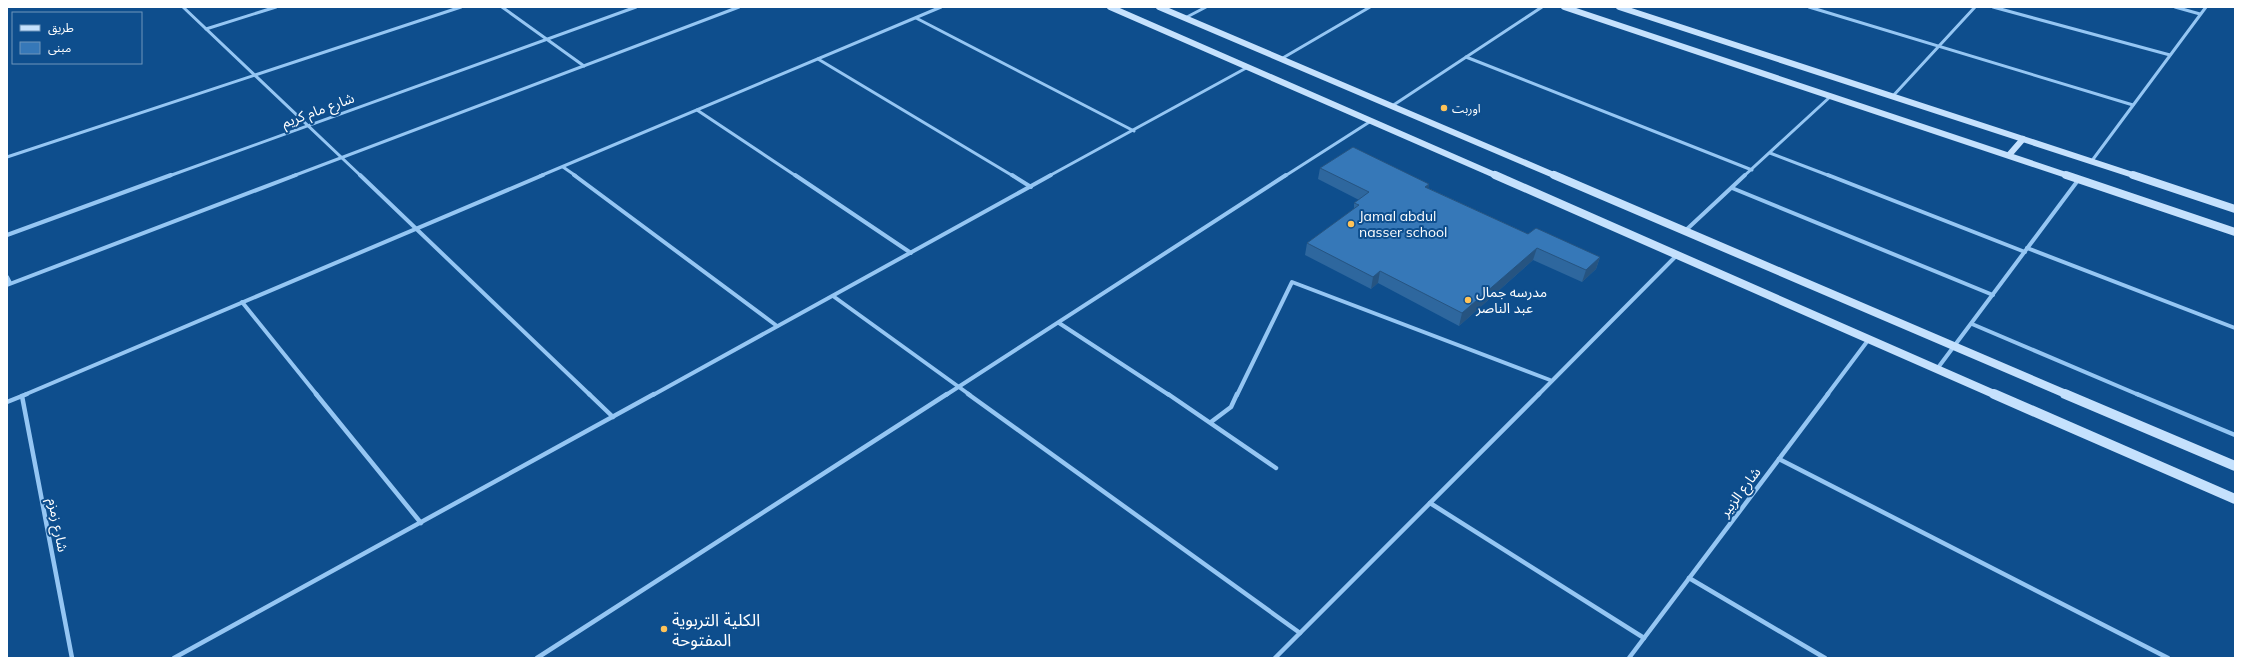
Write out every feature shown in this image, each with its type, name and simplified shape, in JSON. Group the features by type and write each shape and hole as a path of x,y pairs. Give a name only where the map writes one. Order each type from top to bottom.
{"street":[{"path":"183,7 614,417"},
{"path":"206,29 276,7"},
{"path":"7,157 461,7"},
{"path":"502,7 584,66"},
{"name":"شارع مام كريم","path":"7,235 636,7"},
{"path":"7,277 9,284 739,7"},
{"path":"7,402 942,7"},
{"path":"1110,7 2235,499"},
{"path":"1120,12 1129,7"},
{"path":"1159,7 2235,466"},
{"path":"1185,18 1206,7"},
{"path":"1281,59 1370,7"},
{"path":"1392,106 1542,7"},
{"path":"1564,7 2079,178 2235,232"},
{"path":"1619,7 2235,209"},
{"path":"1809,7 2133,105"},
{"path":"1892,97 1975,7"},
{"path":"1994,7 2170,55"},
{"path":"2175,7 2200,14"},
{"path":"2091,162 2206,7"},
{"path":"916,18 1134,130"},
{"path":"1466,57 1752,170"},
{"path":"818,59 1031,187"},
{"path":"174,658 1248,67"},
{"path":"1684,231 1831,96"},
{"path":"697,110 912,253"},
{"path":"537,658 1371,121"},
{"path":"2009,155 2023,139"},
{"path":"1770,153 2235,328"},
{"path":"563,167 776,326"},
{"path":"1938,369 2079,178"},
{"path":"1732,188 1994,295"},
{"path":"1275,658 1550,380 1677,255"},
{"path":"1211,422 1231,407 1292,282 1550,380"},
{"path":"834,296 1300,633"},
{"path":"242,302 421,523"},
{"path":"1059,323 1211,422 1276,468"},
{"path":"1972,324 2235,435"},
{"name":"شارع الزبير","path":"1629,658 1870,339"},
{"name":"شارع زمزم","path":"22,396 72,658"},
{"path":"1779,459 2168,658"},
{"path":"1430,503 1644,638"},
{"path":"1690,578 1826,658"}],"building":[{"path":"1353,147 1429,184 1425,187 1528,234 1536,228 1600,257 1586,270 1537,248 1462,313 1380,271 1373,277 1307,243 1359,205 1354,203 1369,192 1320,168"}],"place":[{"name":"اوربت","path":"1444,108"},
{"name":"Jamal abdul nasser school","path":"1351,224"},
{"name":"مدرسه جمال عبد الناصر","path":"1468,300"},
{"name":"الكلية التربوية المفتوحة","path":"664,629"}]}
